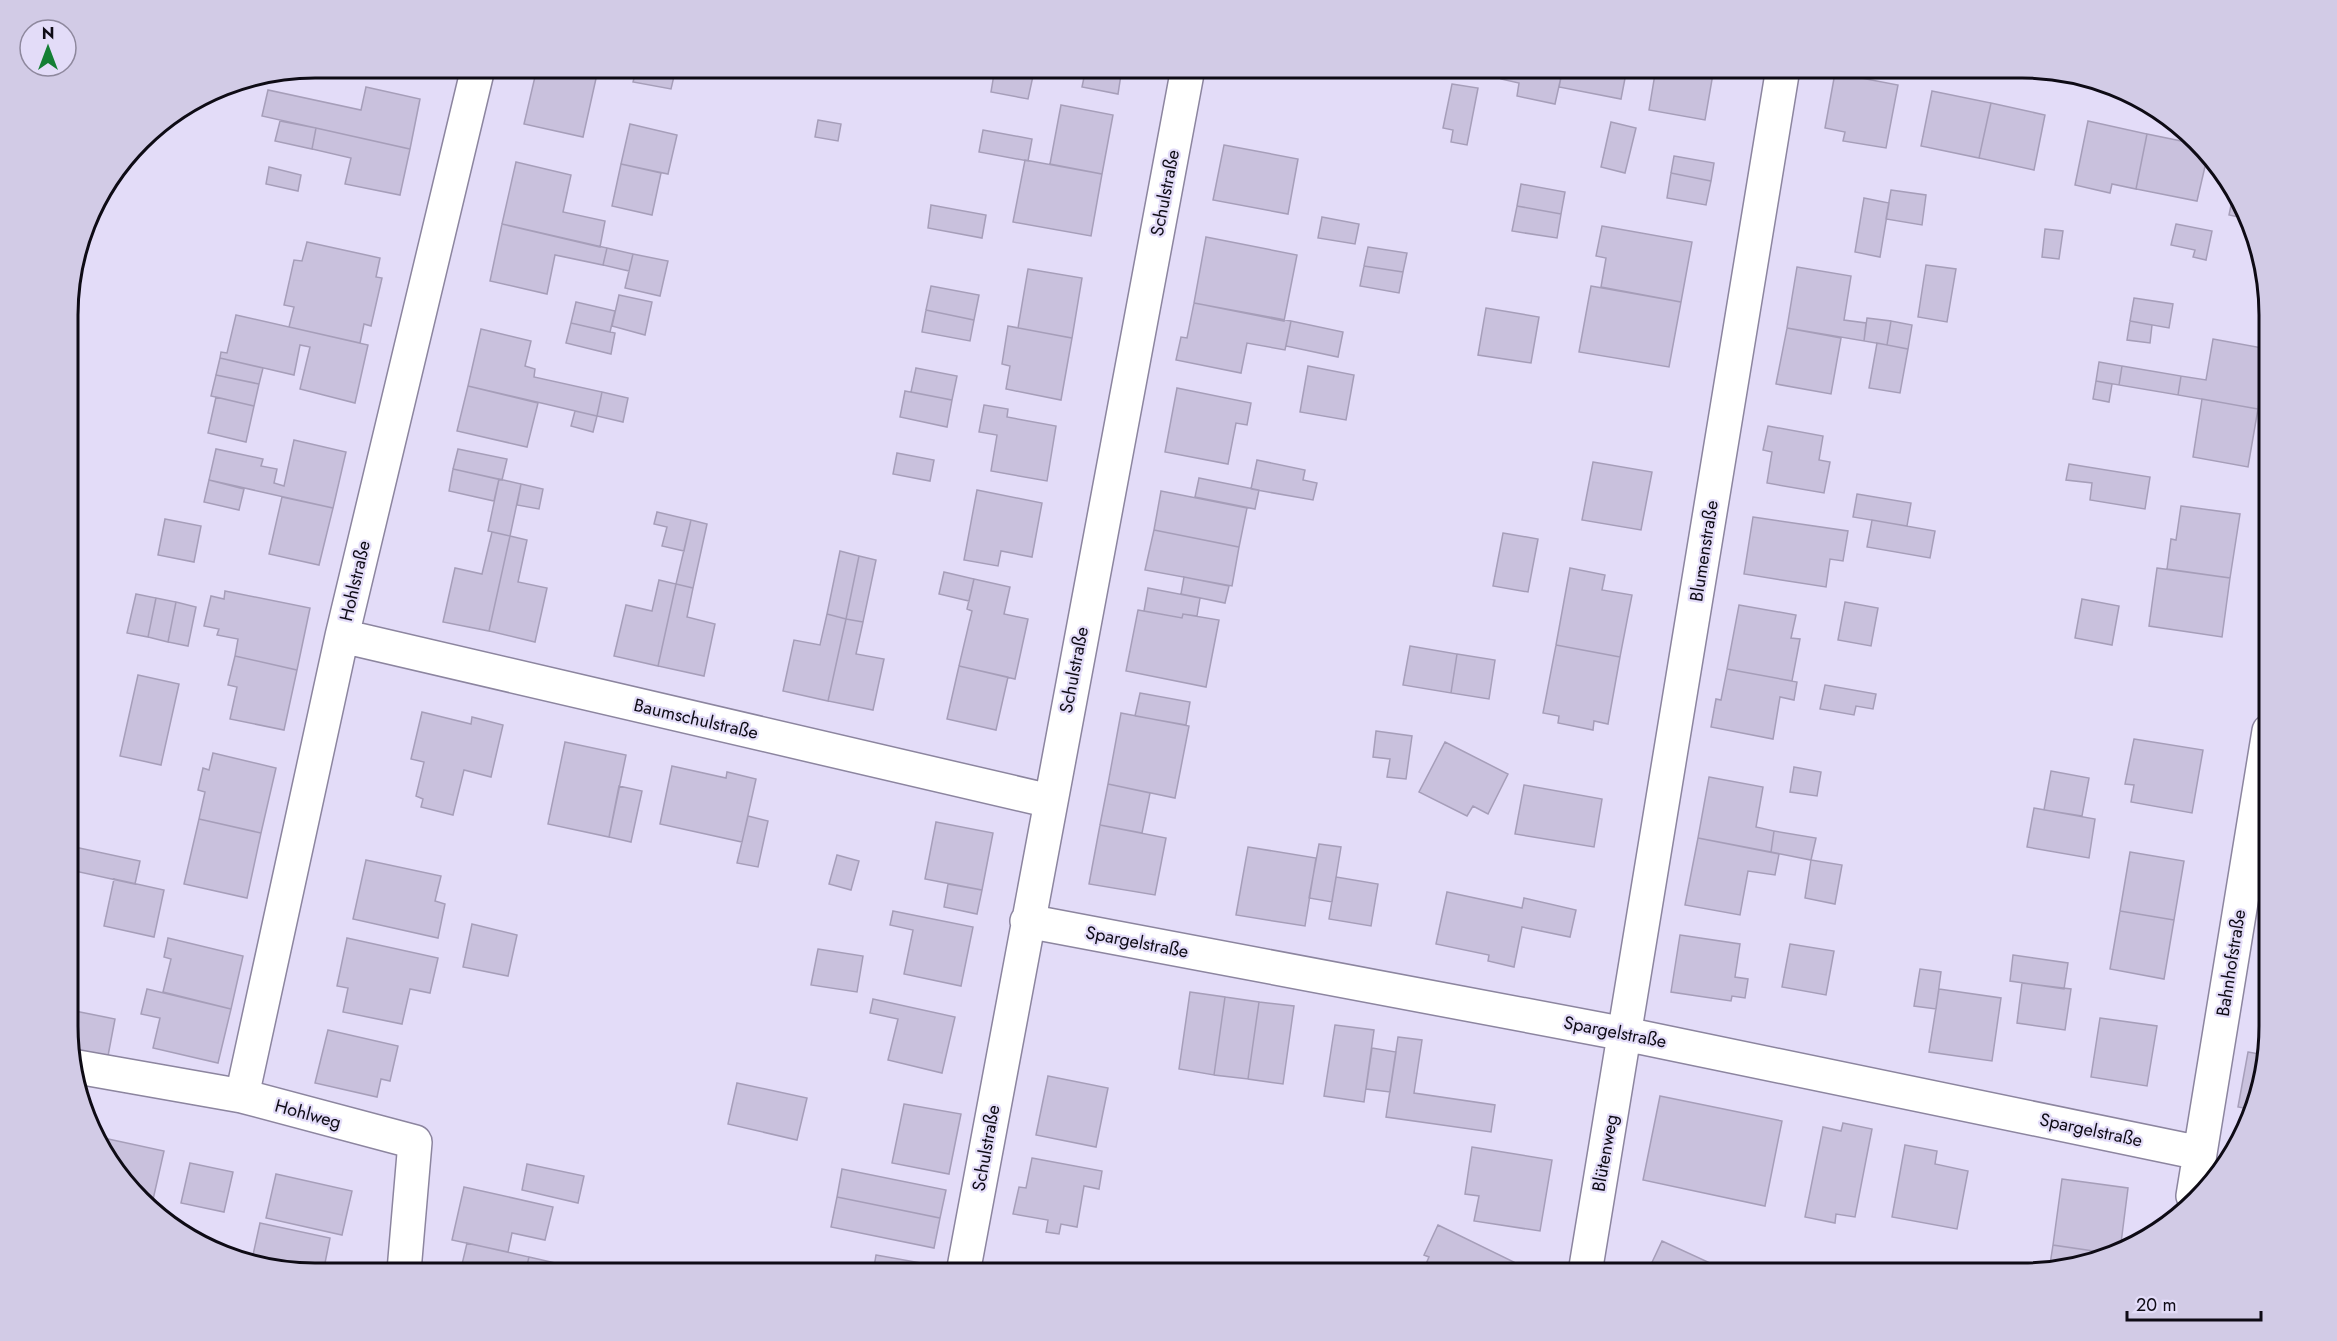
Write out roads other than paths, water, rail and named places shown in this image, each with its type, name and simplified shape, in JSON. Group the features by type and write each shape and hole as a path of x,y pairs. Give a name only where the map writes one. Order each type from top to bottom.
{"street":[{"name":"Hohlstraße","path":"242,1096 342,636 476,78"},
{"name":"Schulstraße","path":"965,1263 1186,78"},
{"name":"Blumenstraße","path":"1625,1034 1781,78"},
{"name":"Baumschulstraße","path":"342,636 1050,801"},
{"name":"Bahnhofstraße","path":"2194,1189 2259,792"},
{"name":"Spargelstraße","path":"1027,921 1625,1034 2200,1153"},
{"name":"Blütenweg","path":"1587,1263 1625,1034"},
{"name":"Hohlweg","path":"82,1068 242,1096 415,1142 405,1263"}]}
